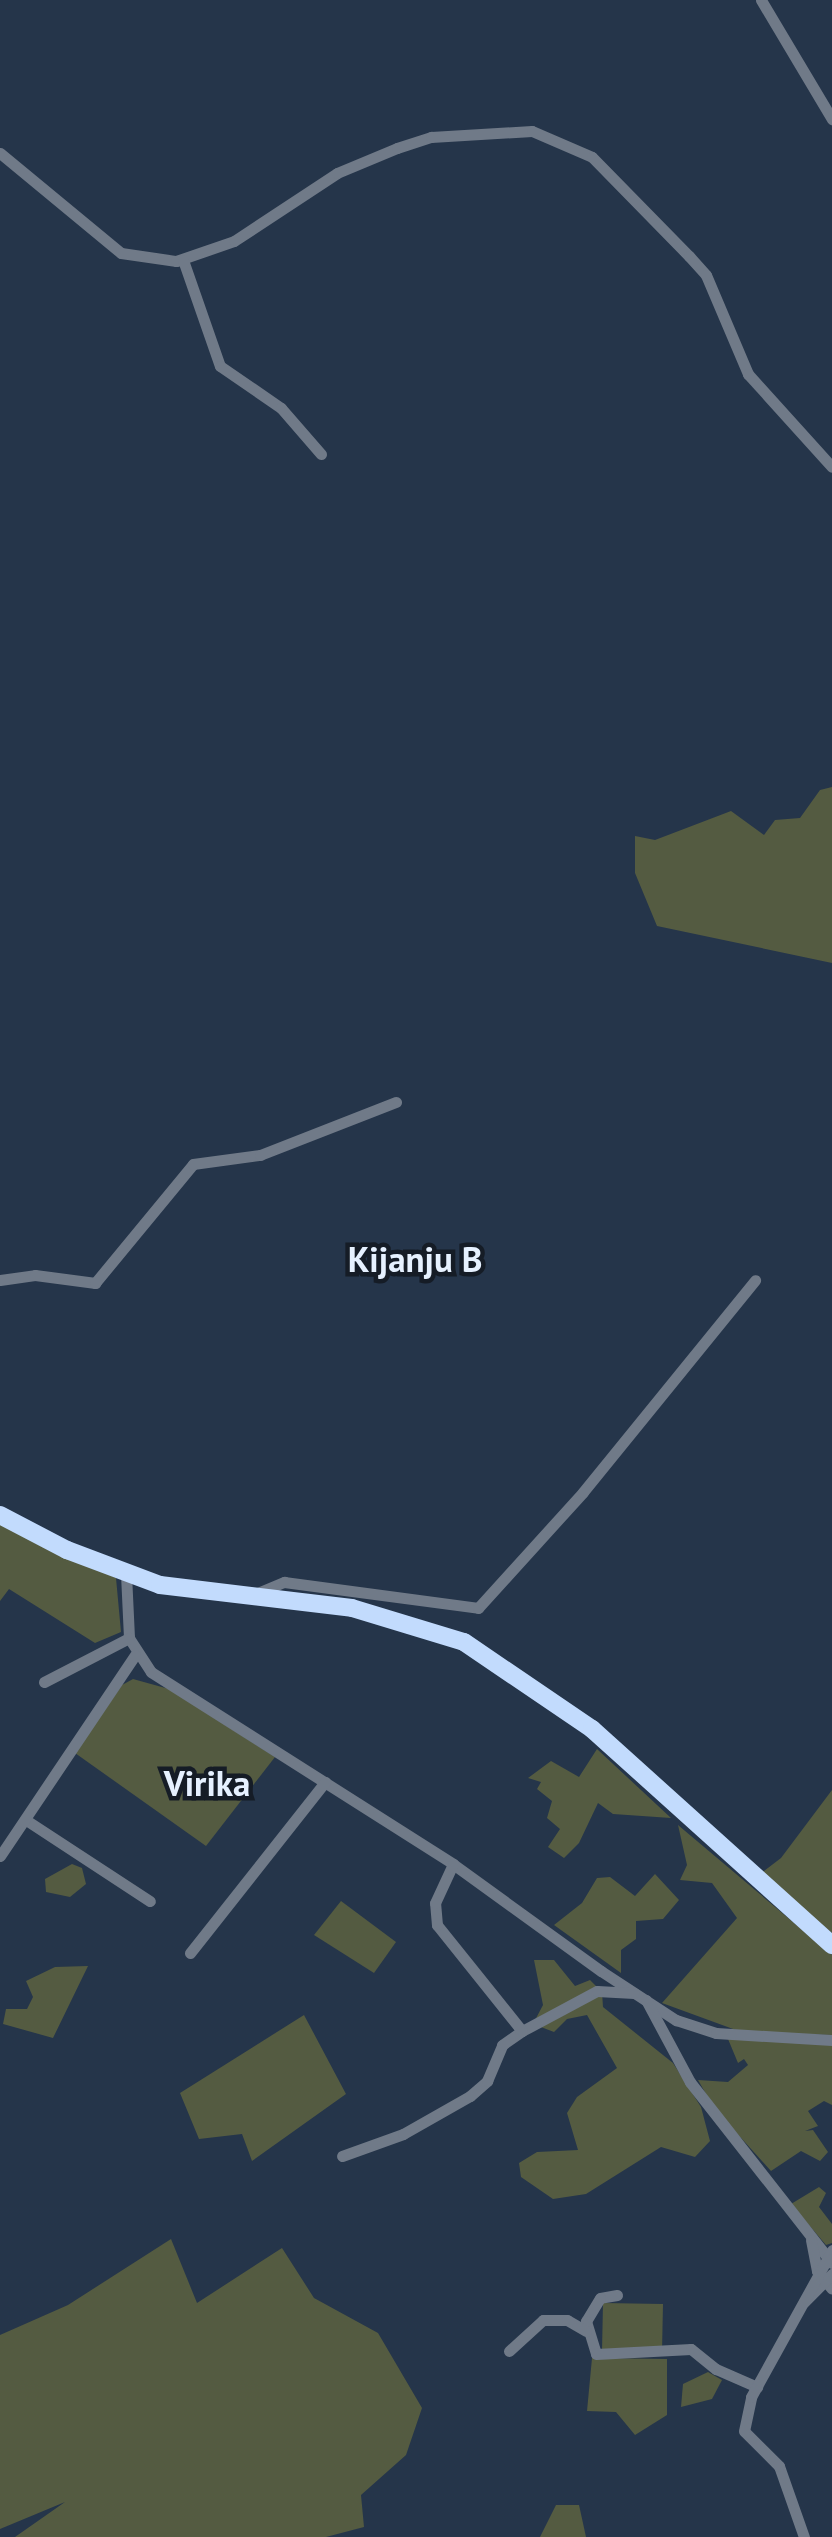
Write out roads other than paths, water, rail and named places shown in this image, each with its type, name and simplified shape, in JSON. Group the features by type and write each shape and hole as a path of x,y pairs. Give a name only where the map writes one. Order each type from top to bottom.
{"highway":[{"path":"0,1515 126,1574 244,1600 389,1615 503,1663 592,1729 832,1946"}],"street":[{"path":"761,0 832,119"},
{"path":"0,153 120,253 182,260 234,241 337,174 396,148 431,137 532,131 592,157 706,275 748,374 832,467"},
{"path":"182,260 220,366 281,408 321,454"},
{"path":"0,1280 35,1275 94,1284 193,1164 260,1155 396,1102"},
{"path":"244,1600 284,1582 478,1608 583,1492 755,1280"},
{"path":"126,1574 129,1638 135,1655 150,1672 454,1864 601,1971 676,2020 716,2033 832,2040"},
{"path":"44,1682 129,1638"},
{"path":"0,1856 135,1655"},
{"path":"190,1952 325,1782"},
{"path":"26,1820 150,1901"},
{"path":"454,1864 435,1903 437,1925 522,2031"},
{"path":"598,1991 601,1971"},
{"path":"342,2156 404,2134 470,2096 487,2081 502,2045 522,2031 598,1991 640,1996"},
{"path":"640,1996 690,2082 773,2182 811,2240 830,2256 817,2270 804,2302 756,2386 744,2431 779,2466 804,2537"},
{"path":"804,2302 830,2282 817,2270 811,2240"},
{"path":"586,2332 592,2306 617,2294"},
{"path":"509,2351 544,2320 567,2320 586,2332 596,2354 690,2349 716,2369 756,2386"}],"district":[{"name":"Kijanju B","path":"415,1259"},
{"name":"Virika","path":"207,1783"}]}
